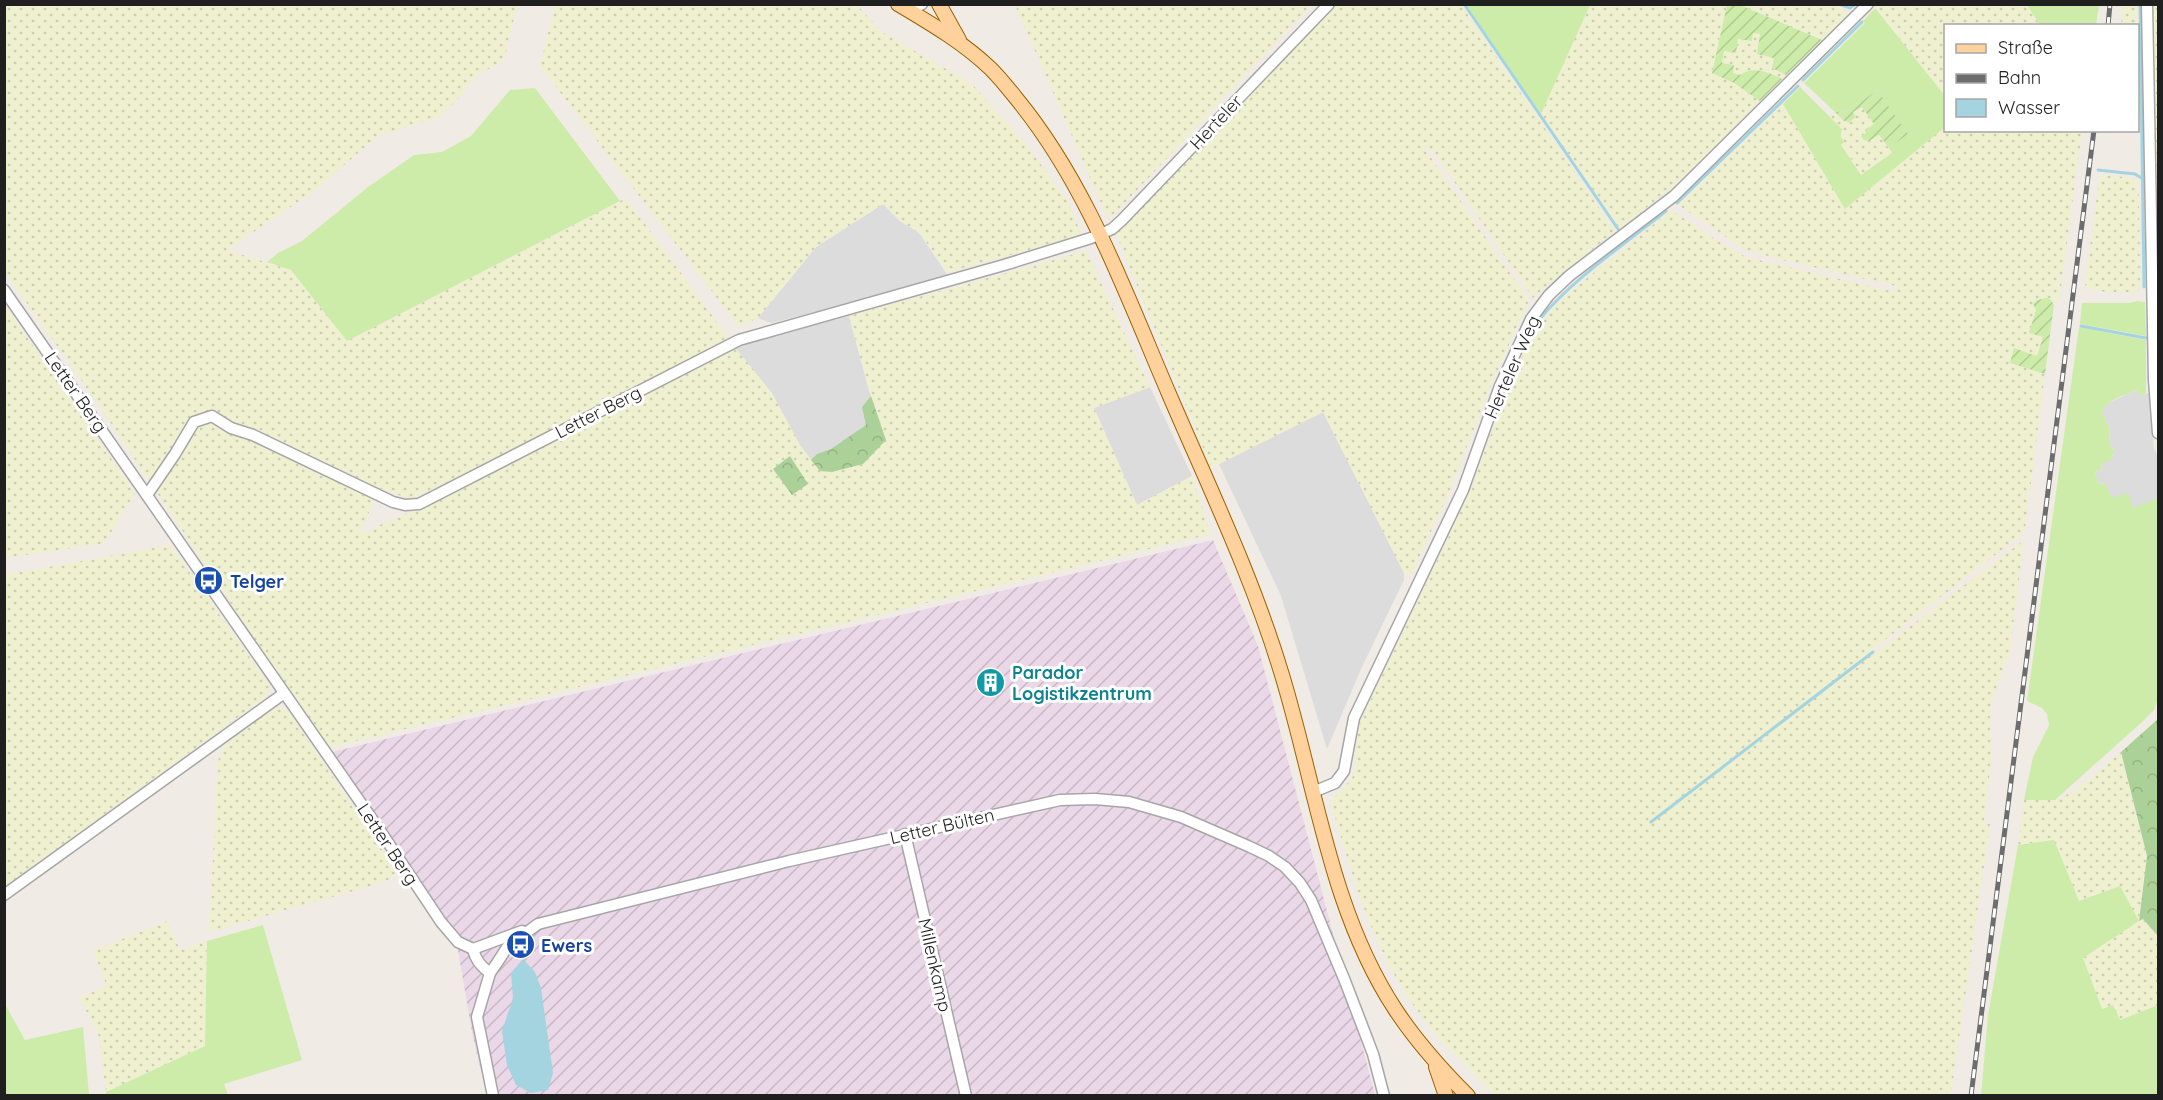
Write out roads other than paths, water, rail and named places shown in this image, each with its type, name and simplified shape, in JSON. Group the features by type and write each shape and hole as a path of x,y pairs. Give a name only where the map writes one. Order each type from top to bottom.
{"main road":[{"path":"939,4 963,47"},
{"path":"906,6 992,70 1041,130 1075,184 1100,235 1251,584 1283,676 1342,893 1365,953 1396,1011 1433,1060 1468,1095"},
{"path":"1433,1060 1446,1095"}],"street":[{"path":"906,6 922,4"},
{"name":"Herteler","path":"1100,235 1112,229 1122,220 1329,4"},
{"name":"Herteler Weg","path":"1313,792 1335,783 1344,771 1354,718 1462,490 1500,386 1531,319 1569,276 1674,195 1868,4"},
{"path":"2147,4 2154,388 2158,433"},
{"name":"Letter Berg","path":"147,495 194,422 212,416 231,428 253,435 393,502 405,505 418,504 739,340 1004,265 1100,235"},
{"name":"Letter Berg","path":"4,290 441,922 458,942 473,950"},
{"path":"4,895 283,694"},
{"name":"Letter Bülten","path":"493,1095 477,1017 490,973 508,946 538,924 905,834 1060,800 1095,799 1129,802 1164,811 1269,856 1285,867 1300,883 1311,900 1369,1044 1384,1095"},
{"name":"Millenkamp","path":"905,834 966,1095"},
{"path":"490,973 475,958 473,950 531,928"}],"water":[{"path":"523,959 535,972 541,988 553,1073 548,1090 531,1093 516,1085 507,1065 502,1031 513,998 511,973"}],"waterway":[{"path":"1464,4 1618,229"},
{"path":"1839,4 1850,8 1856,4"},
{"path":"2140,4 2144,287"},
{"path":"1803,80 1862,22"},
{"path":"1677,203 1798,86"},
{"path":"2098,170 2135,174 2143,179"},
{"path":"1538,321 1583,277 1666,211"},
{"path":"2081,326 2146,338"},
{"path":"1651,822 1873,652"}],"railway":[{"path":"2108,24 2110,4"},
{"path":"1971,1096 2094,132"}],"place":[{"name":"Telger","path":"209,581"},
{"name":"Parador Logistikzentrum","path":"991,682"},
{"name":"Ewers","path":"520,945"}]}
